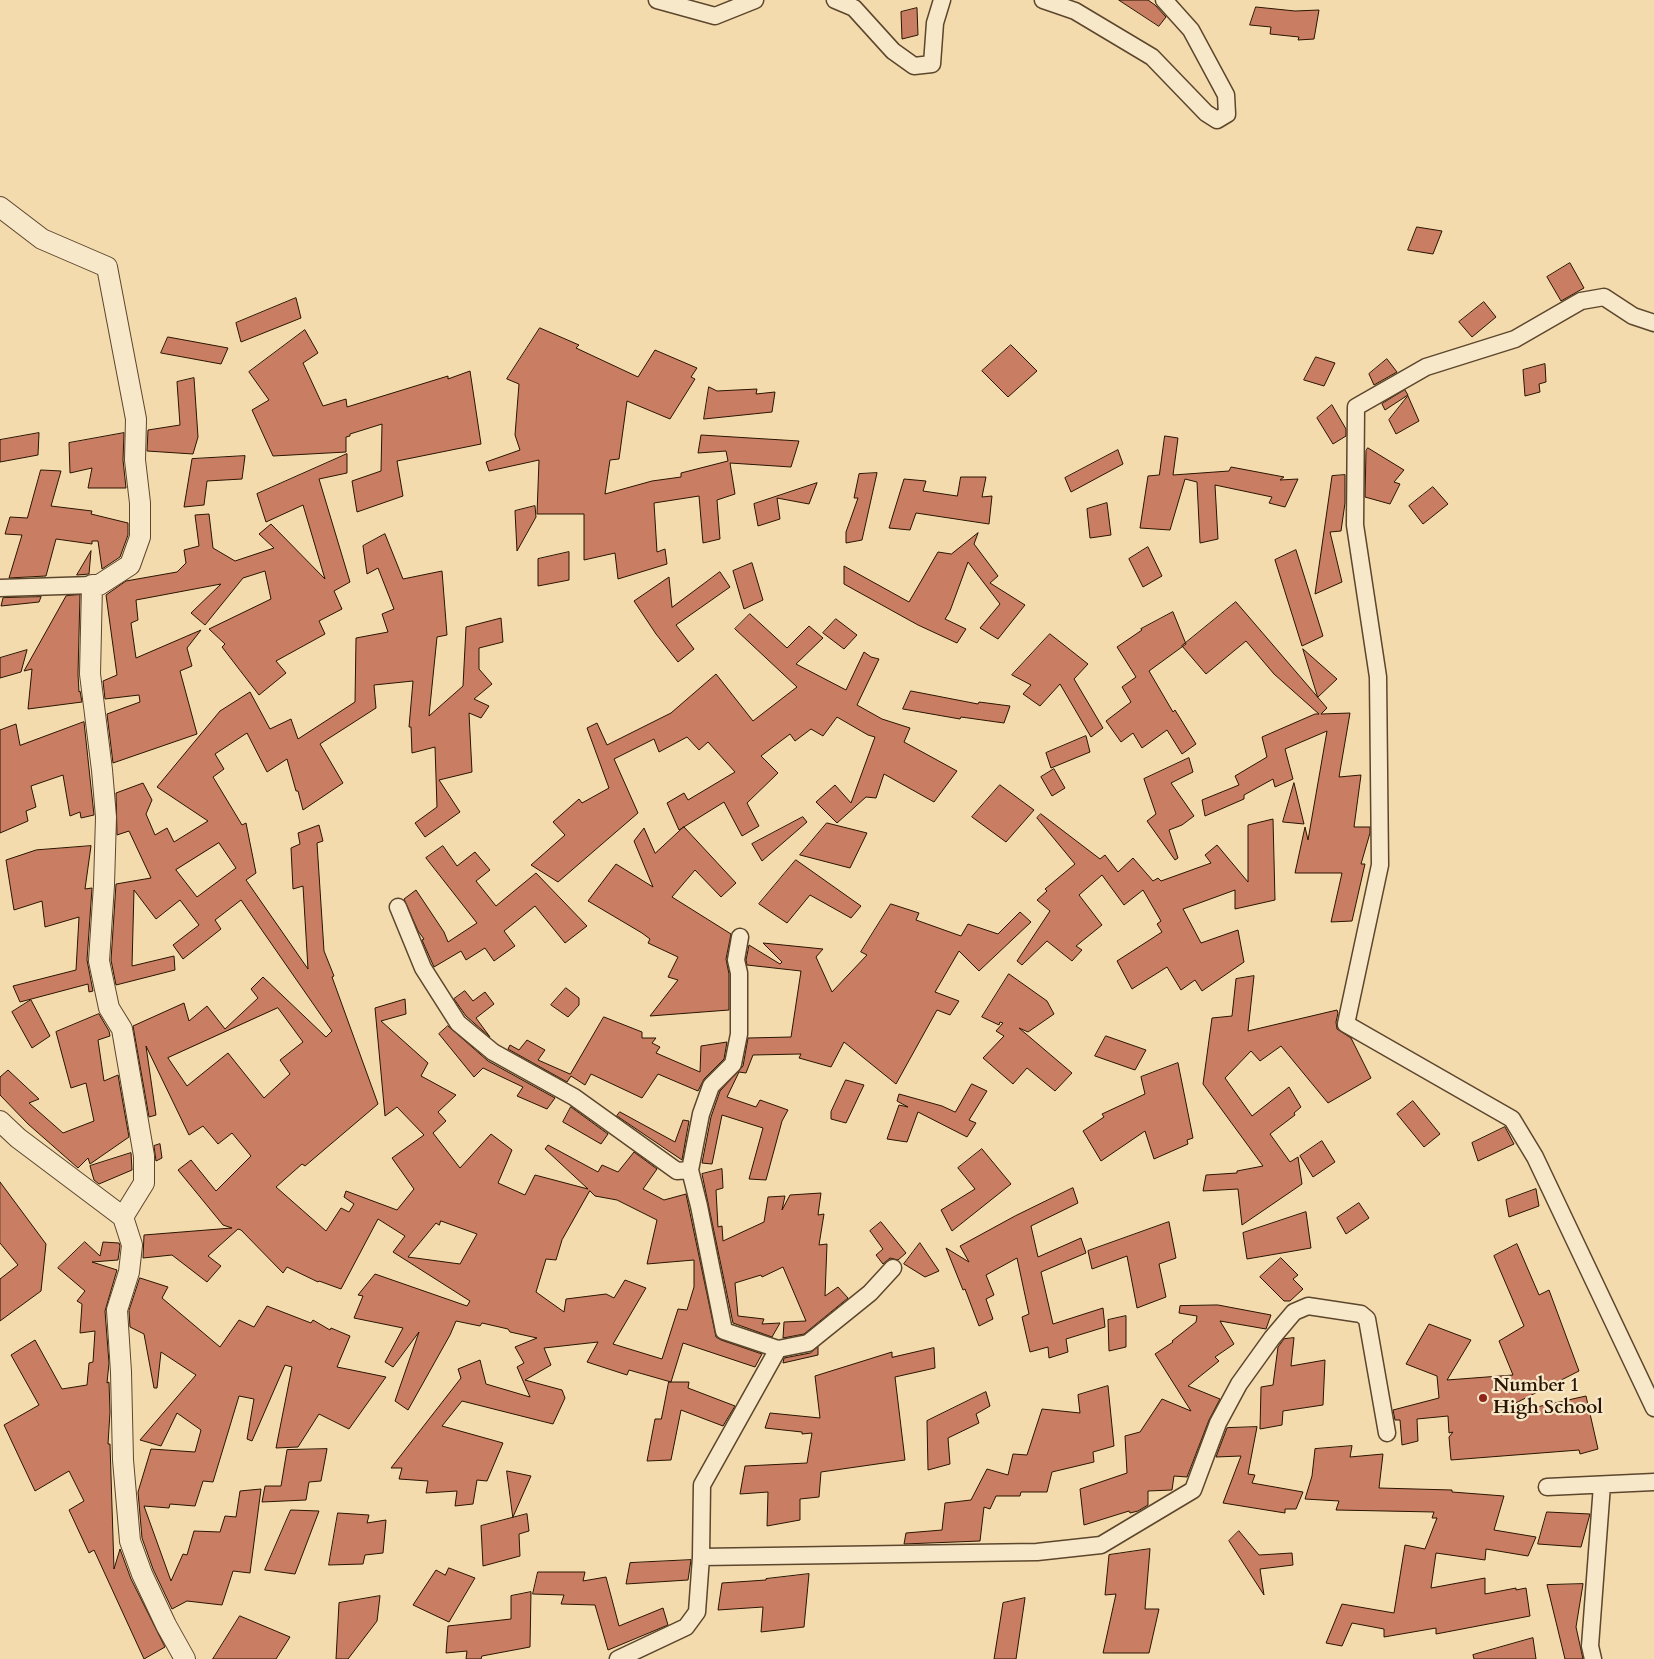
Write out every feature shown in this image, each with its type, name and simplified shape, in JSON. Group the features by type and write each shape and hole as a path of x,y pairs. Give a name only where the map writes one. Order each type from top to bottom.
{"street":[{"path":"658,0 715,16 755,0"},
{"path":"835,0 854,8 893,52 914,66 932,64 934,23 942,0"},
{"path":"1043,0 1075,11 1152,57 1206,113 1217,120 1227,114 1226,94 1191,30 1164,0"},
{"path":"0,207 42,239 107,267 136,419 135,460 140,503 140,536 130,565 99,585 0,588"},
{"path":"1654,323 1633,316 1604,297 1581,301 1515,339 1426,367 1356,407 1355,525 1378,677 1380,866 1346,1024 1512,1119 1534,1157 1654,1408"},
{"path":"92,585 90,674 106,817 99,961 108,1008 122,1029 144,1156 144,1184 123,1217"},
{"path":"398,907 423,968 458,1024 493,1052 574,1097 677,1171 690,1170"},
{"path":"740,937 736,960 739,974 739,1034 733,1064 711,1086 701,1114 690,1170 724,1332 778,1349 808,1342 870,1293 893,1268"},
{"path":"0,1121 18,1138 123,1217 132,1245 129,1272 117,1310 121,1372 123,1460 130,1541 142,1574 166,1625 185,1659"},
{"path":"701,1557 1037,1552 1101,1545 1193,1490 1218,1423 1239,1384 1272,1338 1294,1312 1308,1306 1361,1314 1367,1319 1387,1434"},
{"path":"618,1659 686,1627 697,1612 701,1557 702,1485 778,1349"},
{"path":"1547,1487 1654,1482"},
{"path":"1593,1659 1590,1646 1602,1485"}],"building":[{"path":"1119,0 1148,0 1166,17 1159,26"},
{"path":"1256,7 1295,11 1319,10 1314,39 1298,40 1299,37 1270,34 1271,27 1250,25"},
{"path":"917,8 918,35 902,39 901,12"},
{"path":"1417,227 1442,231 1433,254 1408,250"},
{"path":"1570,263 1584,288 1561,301 1547,277"},
{"path":"296,298 301,318 241,342 236,323"},
{"path":"1484,302 1496,317 1472,337 1459,322"},
{"path":"540,328 579,345 576,348 638,377 655,350 697,368 691,377 695,379 670,419 627,401 619,459 610,460 605,494 652,481 681,477 681,473 728,461 726,451 698,453 701,435 799,441 791,467 730,463 735,494 717,500 720,539 703,543 699,496 654,503 657,552 665,549 667,564 618,579 615,553 584,560 584,514 537,514 539,460 489,471 486,462 520,450 515,435 519,384 507,379"},
{"path":"305,330 318,353 303,363 323,406 346,399 347,407 470,371 481,444 397,461 403,496 357,512 352,481 381,471 382,424 346,437 346,452 273,456 252,410 269,400 249,372"},
{"path":"168,337 228,348 221,364 161,353"},
{"path":"1011,345 1037,371 1008,397 982,371"},
{"path":"1316,357 1335,363 1324,386 1304,380"},
{"path":"1387,359 1397,372 1374,385 1369,374"},
{"path":"1545,364 1546,382 1539,384 1540,392 1525,396 1523,370"},
{"path":"194,378 198,437 193,454 147,451 148,430 180,425 177,382"},
{"path":"709,387 717,391 757,389 756,394 775,392 772,412 704,419"},
{"path":"1405,390 1408,395 1385,410 1382,404"},
{"path":"1408,396 1419,421 1396,434 1389,420"},
{"path":"1332,405 1346,429 1346,436 1333,444 1317,418"},
{"path":"39,433 38,455 0,462 0,440"},
{"path":"124,433 123,460 126,488 88,488 92,468 70,473 69,443"},
{"path":"1165,436 1178,438 1173,475 1229,471 1231,467 1284,477 1280,480 1298,479 1285,507 1269,503 1272,497 1215,485 1218,539 1200,543 1197,482 1185,479 1170,530 1140,528 1148,476 1159,475"},
{"path":"1368,448 1404,470 1394,482 1400,484 1390,504 1365,497 1366,451"},
{"path":"1118,450 1123,464 1071,492 1065,478"},
{"path":"347,454 347,473 319,479 350,582 334,591 342,609 319,621 325,634 276,661 286,673 259,695 222,647 225,644 209,629 271,599 265,571 243,578 205,625 191,613 221,584 136,600 138,620 131,623 136,658 201,630 187,648 192,666 180,671 197,734 113,763 107,714 140,702 139,695 105,699 103,681 117,675 106,595 126,581 177,572 186,563 184,550 199,546 195,515 209,514 213,548 235,561 274,548 259,534 271,524 325,579 303,505 266,522 257,494"},
{"path":"245,456 242,479 207,481 204,505 184,507 192,459"},
{"path":"41,470 61,471 51,506 92,511 91,514 128,523 128,535 120,557 102,569 98,541 92,541 92,544 56,539 46,576 9,578 22,535 5,534 10,517 27,518"},
{"path":"877,473 862,540 846,543 846,532 858,498 854,498 859,474"},
{"path":"1345,475 1345,503 1341,531 1330,532 1342,582 1315,594 1332,476"},
{"path":"961,477 986,477 982,497 992,496 989,524 916,513 910,530 889,528 904,479 926,481 923,491 957,496"},
{"path":"817,483 809,504 777,498 780,519 758,526 754,504"},
{"path":"1433,487 1448,504 1423,524 1409,506"},
{"path":"1107,503 1111,535 1090,538 1087,509"},
{"path":"535,506 536,517 517,551 515,511"},
{"path":"978,533 974,544 998,576 990,583 1025,605 998,639 980,628 1000,604 968,562 950,611 945,619 966,629 957,643 918,625 844,584 844,566 909,602 938,552 951,554"},
{"path":"385,534 403,579 442,571 447,635 437,637 429,716 463,686 466,627 501,618 503,642 479,648 479,669 492,684 474,699 489,706 481,718 469,713 472,772 439,780 460,812 425,837 415,823 437,807 435,747 412,753 411,727 409,727 413,681 374,685 376,708 320,744 343,783 303,810 287,759 267,772 247,733 215,754 224,769 213,777 242,825 246,823 256,873 246,880 308,969 303,886 293,889 291,848 300,844 298,833 319,825 323,841 317,843 324,951 378,1104 305,1166 302,1164 276,1187 326,1231 341,1208 349,1212 354,1204 344,1197 346,1191 397,1210 414,1189 392,1158 424,1135 397,1107 385,1116 375,1008 405,999 406,1014 381,1021 428,1063 421,1076 456,1095 438,1112 446,1121 433,1133 460,1168 491,1134 512,1150 498,1183 525,1195 535,1175 588,1189 545,1149 548,1145 598,1172 602,1165 618,1172 634,1152 657,1169 643,1189 664,1200 686,1194 716,1337 762,1354 755,1367 683,1343 671,1382 629,1370 627,1375 587,1362 598,1342 544,1348 551,1365 525,1380 562,1390 565,1398 553,1424 462,1401 442,1426 503,1443 487,1481 477,1480 473,1504 455,1506 457,1491 426,1493 428,1481 399,1479 402,1468 391,1468 461,1378 458,1369 480,1360 486,1384 530,1397 517,1367 524,1363 515,1347 537,1338 482,1323 480,1326 456,1321 408,1410 395,1401 419,1332 393,1367 385,1362 403,1328 354,1318 363,1296 358,1295 375,1274 467,1306 470,1301 393,1252 405,1236 378,1219 341,1289 318,1282 287,1267 283,1273 238,1229 208,1256 221,1266 207,1282 172,1255 143,1258 144,1235 232,1228 223,1225 178,1170 191,1160 216,1191 251,1156 232,1133 218,1144 203,1126 189,1135 146,1046 156,1115 149,1117 133,1026 184,1003 189,1021 207,1006 225,1029 258,998 251,989 263,977 326,1037 332,1031 241,900 215,920 221,929 183,959 173,945 199,925 180,900 156,919 134,890 132,966 174,956 175,970 116,985 111,960 116,884 151,878 129,831 117,835 116,793 143,783 152,800 146,814 155,835 167,828 174,842 208,821 157,787 220,711 250,692 270,729 291,719 298,739 355,702 356,638 388,632 382,614 394,609 378,568 367,574 363,546","holes":["219,843 236,868 197,897 176,870","278,1008 303,1042 280,1060 290,1074 264,1098 228,1053 187,1086 168,1058","590,1191 595,1196 617,1200 657,1220 647,1264 694,1260 694,1287 687,1310 678,1309 662,1359 613,1344 646,1288 625,1280 614,1298 606,1294 566,1299 564,1312 536,1292 546,1259 556,1260 562,1240","441,1221 477,1234 460,1264 408,1257 436,1223 439,1225"]},
{"path":"1148,547 1162,576 1143,587 1129,559"},
{"path":"1296,550 1323,636 1302,646 1275,560"},
{"path":"91,551 89,574 77,575"},
{"path":"569,552 569,580 538,586 538,559"},
{"path":"752,563 763,600 744,609 733,571"},
{"path":"720,572 730,587 676,625 694,649 678,662 634,601 669,577 672,607"},
{"path":"80,595 78,674 79,692 82,702 28,709 32,669 24,671 66,596"},
{"path":"41,597 39,602 1,606 3,598"},
{"path":"1236,602 1327,708 1321,714 1350,713 1339,777 1361,775 1354,827 1370,827 1361,864 1365,864 1352,921 1331,922 1342,873 1295,873 1305,827 1308,840 1327,731 1285,749 1293,779 1275,787 1273,779 1244,795 1244,799 1205,816 1202,800 1239,785 1235,776 1267,757 1262,737 1319,714 1274,674 1246,641 1206,674 1182,646"},
{"path":"1173,612 1186,644 1149,671 1173,712 1175,710 1196,744 1182,754 1167,730 1142,748 1133,733 1121,742 1106,721 1131,702 1122,687 1136,677 1117,647 1141,629"},
{"path":"750,614 787,648 809,626 823,638 796,664 846,690 864,652 871,657 879,659 857,705 882,719 910,728 904,742 957,771 934,802 884,774 876,798 866,797 837,823 816,802 835,785 851,803 875,737 837,717 823,736 811,729 795,741 790,734 761,756 778,773 747,803 759,826 742,836 724,802 679,830 667,803 684,793 688,800 735,772 708,742 699,750 687,737 659,752 654,739 614,759 638,813 558,882 531,865 565,835 553,822 579,799 582,803 609,788 587,728 597,723 607,745 671,713 716,674 753,721 797,687 735,629"},
{"path":"836,619 857,635 844,649 823,633"},
{"path":"1050,634 1088,664 1074,679 1103,728 1091,737 1060,684 1040,706 1023,694 1031,685 1012,675"},
{"path":"1303,649 1337,679 1318,697"},
{"path":"27,650 21,672 0,678 0,658"},
{"path":"911,691 978,704 979,702 1010,706 1004,723 961,717 960,719 903,709"},
{"path":"84,722 94,815 81,818 80,812 70,816 63,775 31,786 36,807 26,811 28,821 0,833 0,730 16,724 20,745"},
{"path":"1086,736 1090,752 1051,768 1046,753"},
{"path":"1189,758 1193,772 1171,783 1194,816 1182,825 1169,830 1178,858 1175,860 1147,821 1156,814 1144,779"},
{"path":"1054,769 1065,788 1052,796 1041,777"},
{"path":"1294,783 1304,824 1283,822"},
{"path":"1000,785 1034,810 1006,842 972,817"},
{"path":"1041,814 1100,859 1105,855 1118,872 1133,858 1153,881 1158,878 1161,881 1211,863 1205,855 1217,845 1248,882 1248,825 1273,819 1275,900 1235,909 1235,890 1183,909 1201,943 1238,930 1244,962 1202,991 1195,980 1181,990 1167,967 1132,989 1117,961 1162,932 1157,924 1161,921 1143,890 1124,905 1102,875 1079,895 1102,925 1076,946 1082,950 1072,961 1047,941 1022,965 1017,961 1050,911 1037,900 1047,891 1045,889 1075,864 1037,818"},
{"path":"803,817 807,822 762,861 752,844"},
{"path":"827,823 867,833 850,868 800,855"},
{"path":"684,827 736,883 721,897 695,870 672,897 731,934 726,959 729,974 729,1010 650,1016 678,980 668,977 678,957 648,943 650,939 642,933 588,901 616,864 653,887 634,841 644,828 655,853"},
{"path":"91,846 85,889 92,888 87,960 93,991 89,992 88,984 20,1002 13,986 76,970 79,917 45,927 42,901 14,910 6,860 36,850"},
{"path":"443,846 457,866 475,852 490,870 476,881 496,906 536,873 587,926 565,943 535,906 504,931 515,946 494,961 485,948 466,960 461,951 434,967 422,940 424,939 418,931 404,899 416,890 444,932 448,942 477,923 426,858"},
{"path":"796,860 861,906 851,918 810,895 787,923 759,904"},
{"path":"891,904 919,913 916,920 961,936 968,924 998,934 1020,912 1031,922 979,971 959,951 935,992 959,1001 950,1015 937,1010 896,1084 844,1042 831,1067 799,1058 801,1054 753,1055 746,1073 739,1072 727,1097 756,1107 760,1100 788,1110 782,1121 766,1180 749,1179 763,1128 722,1115 712,1164 702,1163 711,1117 720,1091 743,1066 748,1038 791,1037 801,971 747,965 749,945 780,964 782,962 763,943 823,949 816,957 832,992 867,955 861,952"},
{"path":"1009,974 1047,1001 1054,1014 1028,1032 1019,1028 1072,1073 1055,1091 1027,1068 1013,1084 983,1058 1004,1036 996,1031 1003,1023 1000,1022 999,1025 982,1017"},
{"path":"1254,976 1248,1031 1337,1010 1337,1029 1351,1038 1371,1078 1328,1103 1281,1046 1260,1061 1251,1051 1225,1078 1252,1116 1289,1087 1301,1107 1294,1113 1295,1115 1270,1134 1290,1162 1298,1157 1302,1184 1242,1225 1238,1189 1203,1191 1206,1175 1237,1173 1237,1171 1263,1166 1203,1084 1212,1018 1232,1016 1236,979"},
{"path":"566,988 579,998 579,1005 568,1017 551,1005"},
{"path":"465,991 473,1001 485,992 494,1004 476,1018 490,1037 466,1016 454,999"},
{"path":"31,1000 50,1036 32,1048 12,1012"},
{"path":"99,1014 110,1036 98,1040 104,1081 118,1075 129,1137 90,1164 88,1158 78,1168 28,1124 0,1095 0,1077 8,1070 39,1099 29,1103 63,1133 94,1121 86,1083 71,1088 56,1032"},
{"path":"604,1017 642,1032 642,1038 656,1038 652,1043 660,1047 656,1053 700,1072 701,1046 727,1042 724,1059 704,1079 698,1091 658,1074 642,1098 591,1074 585,1085 571,1076 567,1082 508,1049 510,1045 519,1050 527,1040 545,1050 538,1060 570,1074"},
{"path":"448,1026 488,1061 555,1098 547,1109 517,1096 523,1087 483,1068 474,1077 439,1034"},
{"path":"1106,1036 1146,1050 1135,1070 1095,1056"},
{"path":"1178,1063 1193,1138 1187,1140 1188,1144 1154,1159 1145,1131 1101,1161 1083,1131 1104,1117 1102,1114 1145,1094 1141,1077"},
{"path":"846,1080 864,1085 846,1123 831,1119 831,1112"},
{"path":"972,1084 987,1091 969,1120 976,1123 967,1137 918,1112 907,1142 887,1139 899,1105 908,1107 897,1101 899,1094 942,1106 955,1112"},
{"path":"1413,1101 1440,1134 1424,1147 1397,1114"},
{"path":"571,1107 608,1134 601,1144 563,1122"},
{"path":"620,1112 675,1142 683,1120 689,1121 682,1160 617,1116"},
{"path":"1505,1127 1514,1144 1478,1161 1472,1143"},
{"path":"1322,1141 1335,1162 1313,1177 1300,1156"},
{"path":"160,1144 162,1158 156,1161 154,1146"},
{"path":"982,1149 1011,1184 952,1231 941,1210 975,1189 958,1168"},
{"path":"131,1153 132,1170 99,1184 94,1180 90,1166"},
{"path":"722,1169 723,1188 716,1190 718,1227 722,1226 723,1241 764,1222 768,1197 785,1196 782,1210 790,1195 821,1193 818,1215 824,1214 819,1245 827,1244 825,1296 838,1287 848,1298 804,1334 783,1338 784,1322 806,1321 783,1267 762,1277 761,1275 735,1283 738,1316 764,1319 762,1324 780,1323 772,1337 733,1323 702,1174"},
{"path":"0,1182 46,1244 41,1291 0,1321 0,1279 18,1265 0,1243"},
{"path":"1073,1188 1078,1203 1031,1226 1038,1257 1081,1238 1086,1253 1041,1272 1053,1324 1103,1308 1105,1327 1066,1339 1068,1352 1049,1358 1048,1347 1030,1352 1022,1317 1029,1314 1017,1258 986,1275 994,1295 986,1299 993,1319 979,1326 965,1289 963,1290 946,1248 969,1262 960,1246 1015,1216"},
{"path":"1536,1189 1539,1206 1509,1217 1506,1200"},
{"path":"1359,1203 1369,1218 1346,1234 1337,1218"},
{"path":"1306,1212 1311,1248 1247,1259 1243,1233"},
{"path":"881,1222 906,1253 898,1260 890,1258 883,1264 876,1255 883,1249 870,1231"},
{"path":"1169,1222 1176,1258 1159,1264 1166,1297 1137,1308 1127,1256 1092,1269 1088,1251"},
{"path":"85,1242 100,1256 103,1242 119,1243 120,1246 118,1260 92,1262 117,1270 105,1311 109,1363 107,1383 109,1382 110,1412 108,1444 110,1444 114,1569 120,1549 131,1579 165,1647 144,1659 94,1550 89,1553 69,1510 84,1501 69,1471 35,1491 4,1425 39,1405 11,1355 35,1340 62,1389 87,1385 89,1363 93,1362 95,1331 80,1333 82,1304 77,1301 85,1291 58,1268"},
{"path":"920,1243 939,1271 925,1277 904,1264"},
{"path":"1517,1244 1539,1295 1549,1290 1579,1371 1500,1411 1501,1415 1586,1396 1598,1449 1580,1454 1579,1450 1451,1460 1449,1437 1453,1432 1449,1433 1448,1416 1417,1419 1418,1441 1402,1445 1400,1420 1395,1420 1393,1410 1439,1398 1437,1376 1406,1364 1429,1324 1471,1340 1447,1380 1513,1375 1499,1341 1524,1326 1494,1256"},
{"path":"1281,1258 1298,1275 1293,1279 1303,1289 1290,1301 1284,1301 1260,1277"},
{"path":"140,1278 168,1287 162,1298 220,1347 239,1320 254,1327 267,1306 311,1323 313,1320 330,1330 331,1328 350,1336 337,1367 386,1377 349,1429 319,1414 298,1447 276,1448 292,1367 285,1365 252,1441 247,1439 254,1399 239,1396 213,1482 203,1481 195,1506 170,1504 169,1508 144,1506 171,1581 183,1554 187,1555 194,1531 220,1532 225,1516 236,1517 240,1491 261,1489 250,1573 233,1571 222,1605 187,1601 172,1609 153,1569 142,1538 138,1492 151,1449 195,1452 201,1430 177,1413 161,1446 140,1440 196,1375 161,1352 157,1388 154,1388 144,1334 130,1327 129,1311"},
{"path":"1218,1305 1271,1315 1266,1329 1220,1321 1234,1344 1215,1357 1219,1361 1188,1386 1220,1399 1209,1420 1187,1477 1174,1476 1172,1490 1148,1491 1148,1505 1138,1511 1130,1513 1129,1511 1084,1525 1080,1489 1127,1473 1125,1436 1140,1432 1162,1399 1191,1411 1155,1354 1173,1342 1196,1322 1197,1316 1179,1313 1180,1306"},
{"path":"1126,1316 1126,1347 1109,1351 1108,1320"},
{"path":"1294,1338 1291,1366 1325,1360 1323,1405 1283,1411 1282,1425 1260,1429 1261,1387 1273,1385 1278,1347 1284,1339"},
{"path":"818,1347 818,1355 783,1363 784,1358 810,1353"},
{"path":"934,1348 935,1368 895,1377 905,1460 821,1472 819,1497 800,1499 800,1520 767,1526 768,1492 740,1494 745,1466 807,1463 812,1433 802,1434 802,1432 765,1428 770,1413 820,1418 815,1376 892,1352 892,1357"},
{"path":"669,1382 689,1382 688,1388 735,1406 723,1426 681,1410 671,1460 647,1461 655,1419 661,1419"},
{"path":"1108,1386 1114,1446 1093,1452 1094,1462 1052,1472 1047,1492 1021,1492 1020,1496 996,1496 990,1509 984,1507 980,1541 904,1544 906,1533 942,1530 945,1503 971,1500 987,1469 1008,1475 1013,1454 1027,1455 1042,1409 1080,1413 1078,1395"},
{"path":"986,1392 990,1406 976,1414 979,1423 948,1438 950,1464 928,1470 927,1421"},
{"path":"1257,1427 1248,1474 1255,1475 1252,1483 1303,1492 1296,1509 1285,1509 1285,1513 1223,1503 1241,1456 1216,1457 1227,1428"},
{"path":"1352,1446 1350,1457 1383,1454 1379,1488 1452,1490 1452,1492 1504,1496 1494,1530 1536,1537 1528,1556 1486,1549 1485,1560 1436,1553 1431,1588 1485,1578 1485,1594 1526,1588 1530,1616 1436,1634 1436,1628 1384,1637 1384,1629 1352,1623 1342,1646 1326,1643 1342,1604 1394,1613 1405,1545 1425,1549 1437,1518 1432,1518 1434,1512 1336,1510 1339,1501 1305,1499 1312,1476 1315,1449"},
{"path":"327,1449 321,1481 309,1482 306,1500 262,1502 265,1486 281,1486 287,1450"},
{"path":"507,1471 531,1476 513,1517"},
{"path":"291,1510 319,1511 295,1574 265,1570"},
{"path":"1547,1512 1590,1514 1581,1547 1538,1544"},
{"path":"338,1513 369,1515 367,1523 386,1520 383,1553 365,1555 363,1564 329,1565"},
{"path":"527,1514 529,1531 519,1534 520,1556 483,1566 481,1526"},
{"path":"1239,1531 1259,1555 1292,1553 1293,1565 1260,1569 1264,1595 1229,1541"},
{"path":"1150,1549 1145,1609 1159,1609 1149,1653 1103,1653 1116,1594 1105,1595 1109,1555"},
{"path":"691,1560 688,1580 626,1584 630,1563"},
{"path":"449,1568 475,1578 449,1622 413,1605 436,1570 445,1575"},
{"path":"538,1572 585,1572 583,1581 606,1577 619,1626 663,1608 668,1625 608,1650 595,1605 561,1604 564,1595 533,1594"},
{"path":"809,1574 804,1627 761,1632 763,1607 718,1610 722,1583 766,1580"},
{"path":"1583,1584 1576,1627 1583,1659 1565,1659 1547,1585"},
{"path":"531,1592 530,1647 482,1656 481,1659 466,1659 467,1651 446,1653 448,1626 511,1619 511,1596"},
{"path":"380,1596 377,1621 348,1659 336,1659 339,1603"},
{"path":"1025,1598 1016,1659 994,1659 1003,1603"},
{"path":"240,1616 290,1637 276,1659 213,1659"},
{"path":"1533,1638 1536,1659 1474,1659 1473,1655"}],"place":[{"name":"Number 1 High School","path":"1483,1398"}]}
